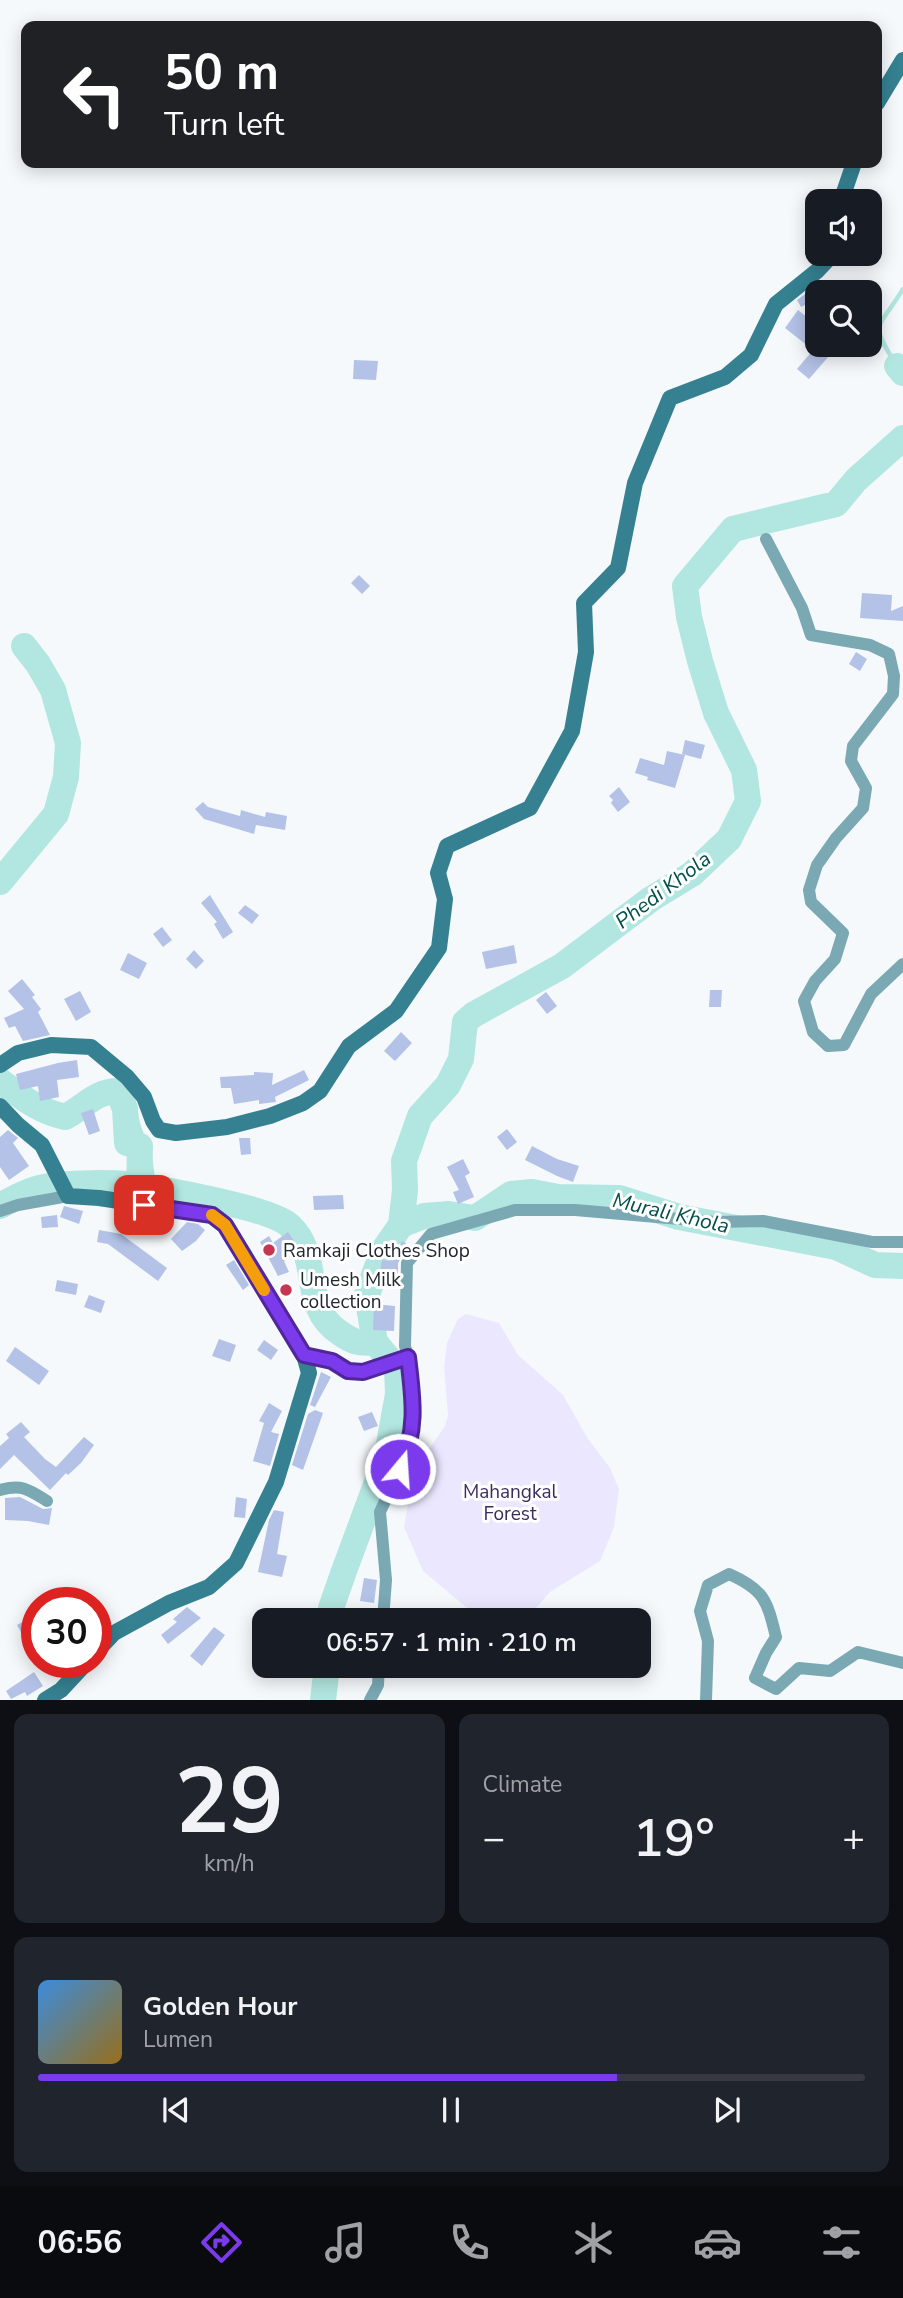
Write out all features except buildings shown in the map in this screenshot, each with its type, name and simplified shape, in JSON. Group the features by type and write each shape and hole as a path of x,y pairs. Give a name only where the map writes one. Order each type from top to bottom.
{"main road":[{"path":"882,95 903,60"},
{"path":"845,189 852,168"},
{"path":"0,1065 18,1054 51,1045 91,1046 127,1077 144,1097 159,1130 176,1133 228,1127 270,1116 303,1103 320,1091 349,1046 396,1011 439,948 445,899 438,873 447,846 530,808 572,731 586,652 584,603 618,568 635,483 670,398 725,377 751,355 776,304 822,266"},
{"path":"0,1106 42,1145 68,1196 212,1215 225,1225 304,1355 309,1373 276,1482 236,1563 208,1587 169,1603 112,1635"},
{"path":"45,1699 61,1690 72,1678"}],"street":[{"path":"766,539 802,608 811,635 870,645 889,654 894,676 893,694 853,746 852,761 866,789 863,808 836,838 817,865 810,890 811,902 843,933 835,958 804,1001 813,1032 828,1046 844,1045 872,994 903,964"},
{"path":"0,1212 18,1205 68,1196"},
{"path":"384,1608 386,1580 380,1512 410,1447 414,1403 402,1359 405,1346 407,1262 431,1234 515,1210 575,1210 715,1222 763,1221 872,1242 903,1242"},
{"path":"304,1355 332,1361 348,1371 363,1372 402,1359"},
{"path":"0,1490 11,1487 26,1488 47,1501"},
{"path":"706,1699 708,1641 700,1611 708,1585 729,1574 744,1581 767,1601 776,1637 755,1678 776,1689 799,1668 830,1671 858,1652 903,1663"},
{"path":"370,1699 378,1685 378,1678"}],"green space":[{"name":"Mahangkal Forest","path":"466,1314 499,1323 518,1355 563,1395 588,1439 610,1468 619,1489 614,1527 600,1561 550,1592 536,1608 467,1608 423,1571 404,1527 414,1471 445,1426 448,1415 444,1367 447,1343 458,1319"}],"waterway":[{"path":"897,366 882,340 880,326 903,289"},
{"name":"Phedi Khola","path":"897,366 903,373"},
{"name":"Phedi Khola","path":"401,1225 405,1190 404,1161 420,1116 448,1085 461,1059 465,1022 562,966 651,899 692,874 729,839 748,801 744,770 716,713 700,661 689,617 685,586 733,529 836,504 856,480 903,438"},
{"path":"0,882 56,814 66,777 68,743 53,690 24,646"},
{"path":"0,1081 38,1107 65,1117 96,1097 118,1091 125,1109 127,1143 140,1146 139,1187"},
{"path":"2,1092 45,1119 63,1122 102,1094 120,1086 131,1093 150,1158 153,1179 159,1191"},
{"path":"0,1206 47,1186 106,1183 185,1194 260,1212 290,1226 300,1238 310,1266 315,1295 327,1322 353,1340 375,1342"},
{"name":"Murali Khola","path":"331,1608 387,1455 398,1394 397,1369 375,1342 367,1295 385,1248 401,1225 424,1216 449,1214 475,1218 511,1194 532,1192 558,1197 619,1198 679,1217 836,1247 875,1265 903,1266"},
{"path":"323,1700 326,1678"}],"slow traffic":[{"path":"212,1215 225,1225 264,1290"}],"place":[{"name":"Ramkaji Clothes Shop","path":"269,1250"},
{"name":"Umesh Milk collection","path":"286,1290"}],"route":[{"path":"144,1205 212,1215 225,1225 304,1355 332,1361 348,1371 363,1372 408,1357 414,1403 410,1447 400,1469"}]}
